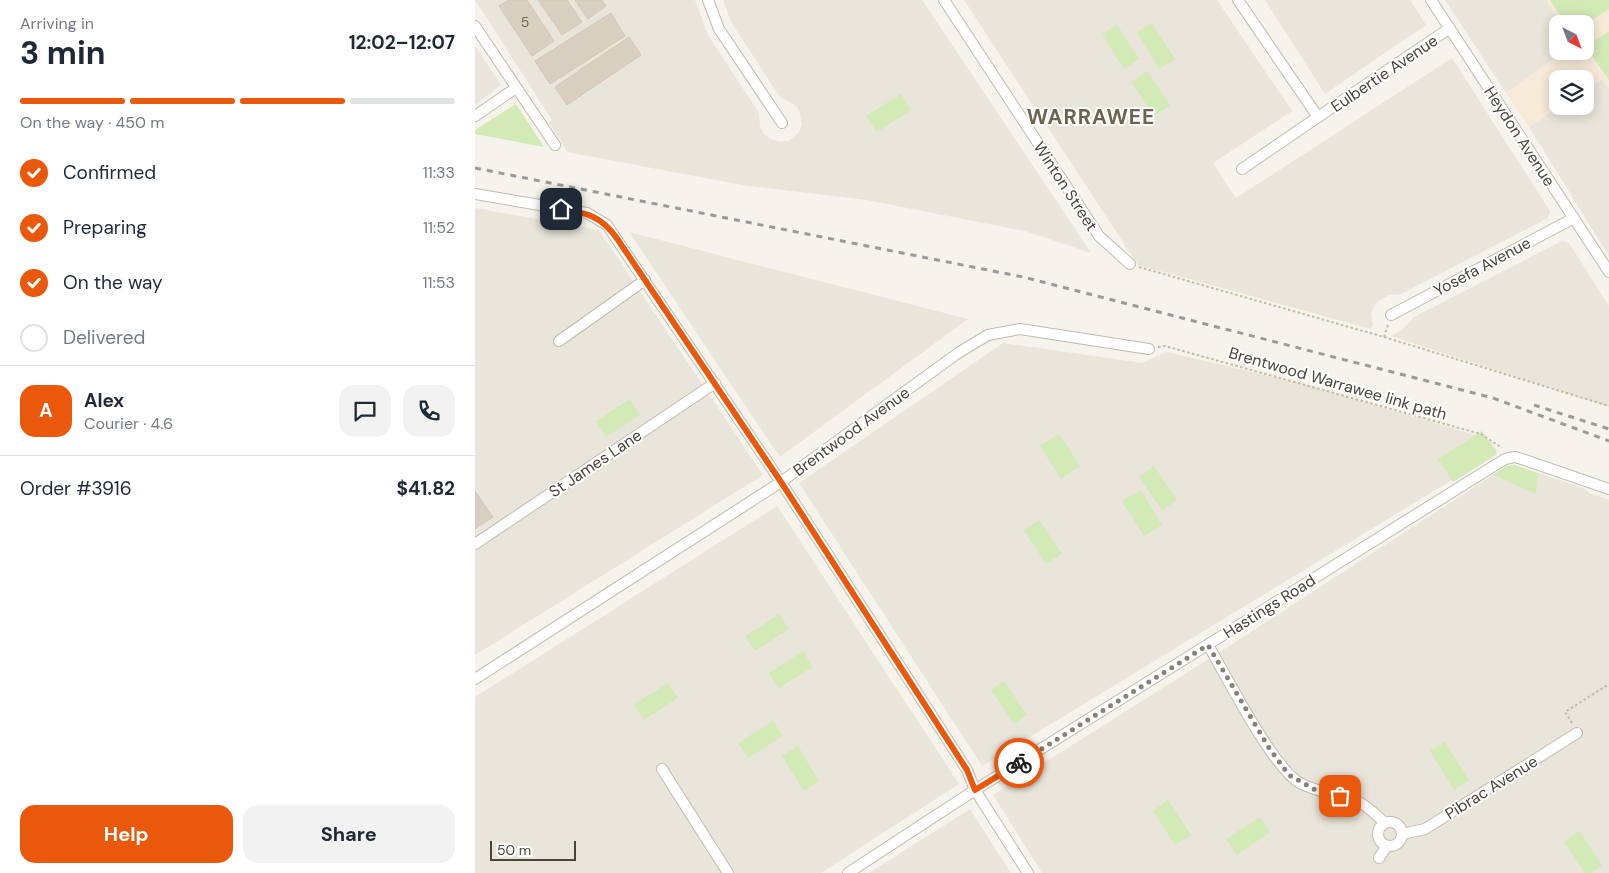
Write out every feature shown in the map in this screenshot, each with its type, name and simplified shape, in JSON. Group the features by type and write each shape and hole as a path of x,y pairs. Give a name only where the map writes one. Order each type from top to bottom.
{"street":[{"path":"708,0 719,29 782,123"},
{"name":"Winton Street","path":"944,0 1099,236 1129,264"},
{"name":"Eulbertie Avenue","path":"1238,0 1318,118"},
{"name":"Heydon Avenue","path":"1431,0 1609,272"},
{"path":"475,26 555,145"},
{"name":"Eulbertie Avenue","path":"1242,169 1450,28"},
{"path":"475,116 515,88"},
{"path":"475,194 587,213 599,219 612,231 781,482 967,770 975,790 1028,873"},
{"name":"Yosefa Avenue","path":"1391,315 1574,218"},
{"path":"559,341 645,280"},
{"name":"Brentwood Avenue","path":"475,678 781,482 958,353 989,335 1020,329 1149,349"},
{"name":"St James Lane","path":"475,544 715,383"},
{"path":"1515,457 1609,489"},
{"name":"Hastings Road","path":"854,871 975,790 1495,464 1515,457"},
{"path":"1208,645 1269,748 1289,775 1319,792 1354,800 1368,807 1385,823 1396,824 1402,834 1401,840 1396,845 1386,846 1379,840 1377,834 1379,827 1385,823"},
{"name":"Pibrac Avenue","path":"1402,834 1425,829 1577,732"},
{"path":"662,769 728,873"},
{"path":"1379,858 1386,846"}],"path":[{"path":"1129,264 1384,337 1609,406"},
{"name":"Brentwood Warrawee link path","path":"1149,349 1165,346 1481,434 1515,457"},
{"path":"1577,732 1565,712 1609,684"}],"shaded area":[{"path":"475,0 695,0 708,35 759,113 760,127 764,134 780,142 788,141 798,133 802,125 799,110 793,104 780,97 731,22 723,0 922,0 1091,253 1025,231 867,200 742,185 567,152 549,122 552,120"},
{"path":"964,0 1217,0 1292,111 1213,163 1236,198 1452,58 1550,211 1548,218 1401,294 1389,295 1377,302 1371,313 1373,325 1371,329 1138,265"},
{"path":"1265,0 1410,0 1426,25 1325,94"},
{"path":"1445,0 1546,0 1556,15 1549,15 1549,60 1552,60 1506,93"},
{"path":"1546,0 1609,0 1609,89 1602,79 1594,84 1594,70 1549,70 1549,113 1529,127 1506,93 1552,60 1594,60 1594,15 1556,15"},
{"path":"475,46 501,85 475,105"},
{"path":"1602,79 1609,89 1609,256 1529,127 1549,113 1549,115 1594,115 1594,84"},
{"path":"475,208 599,230 763,475 475,655"},
{"path":"629,232 968,319 780,457"},
{"path":"1562,241 1569,243 1609,306 1609,407 1391,336 1402,330 1414,317"},
{"path":"1003,343 1142,363 1167,352 1303,384 1469,433 1490,441 1498,452 982,766 799,483"},
{"path":"1538,473 1583,488 1589,493 1609,500 1609,873 1042,873 993,795 1223,650 1493,475 1535,493"},
{"path":"777,506 959,784 821,873 475,873 475,697"},
{"path":"970,809 1011,873 869,873"}],"green space":[{"path":"1550,0 1609,0 1609,9 1594,18 1594,15 1560,15"},
{"path":"1152,23 1175,59 1159,69 1137,32"},
{"path":"1117,25 1139,59 1124,69 1102,34"},
{"path":"1609,31 1609,80 1594,58 1594,41"},
{"path":"1147,71 1170,105 1154,116 1131,82"},
{"path":"901,94 911,110 877,132 866,116"},
{"path":"516,104 544,147 475,134 475,130"},
{"path":"630,399 640,415 606,437 596,421"},
{"path":"1482,431 1497,454 1453,482 1438,459"},
{"path":"1059,434 1080,466 1061,479 1040,446"},
{"path":"1515,465 1538,473 1536,494 1493,475 1506,466"},
{"path":"1154,466 1177,500 1162,510 1139,477"},
{"path":"1141,490 1162,525 1144,536 1122,501"},
{"path":"1039,520 1062,554 1046,564 1024,530"},
{"path":"779,614 789,629 755,651 745,636"},
{"path":"803,651 813,667 779,688 769,673"},
{"path":"1004,681 1027,715 1014,724 991,690"},
{"path":"668,683 678,698 644,720 634,704"},
{"path":"773,721 783,736 748,758 738,743"},
{"path":"1445,742 1469,780 1454,790 1430,751"},
{"path":"798,746 819,781 804,791 782,756"},
{"path":"1168,800 1191,835 1175,845 1153,811"},
{"path":"1260,817 1270,832 1237,855 1226,839"},
{"path":"1579,831 1602,865 1591,873 1585,873 1564,842"}],"building":[{"path":"509,0 527,0 554,41 532,56 499,6"},
{"path":"538,0 567,0 582,22 562,35"},
{"path":"575,0 602,0 606,6 588,19"},
{"path":"611,13 625,36 550,84 535,61"},
{"path":"629,37 641,55 567,105 555,87"},
{"path":"475,491 493,517 475,529"}],"railway":[{"path":"475,168 1023,277 1493,398 1609,441"},
{"path":"1534,405 1609,429"}],"way so far":[{"path":"1019,763 1208,645 1269,748 1289,775 1300,783 1319,792 1340,796"}],"district":[{"name":"WARRAWEE","path":"1091,117"}],"route":[{"path":"561,209 587,213 599,219 607,225 616,237 781,482 967,770 975,790 1019,763"}]}
